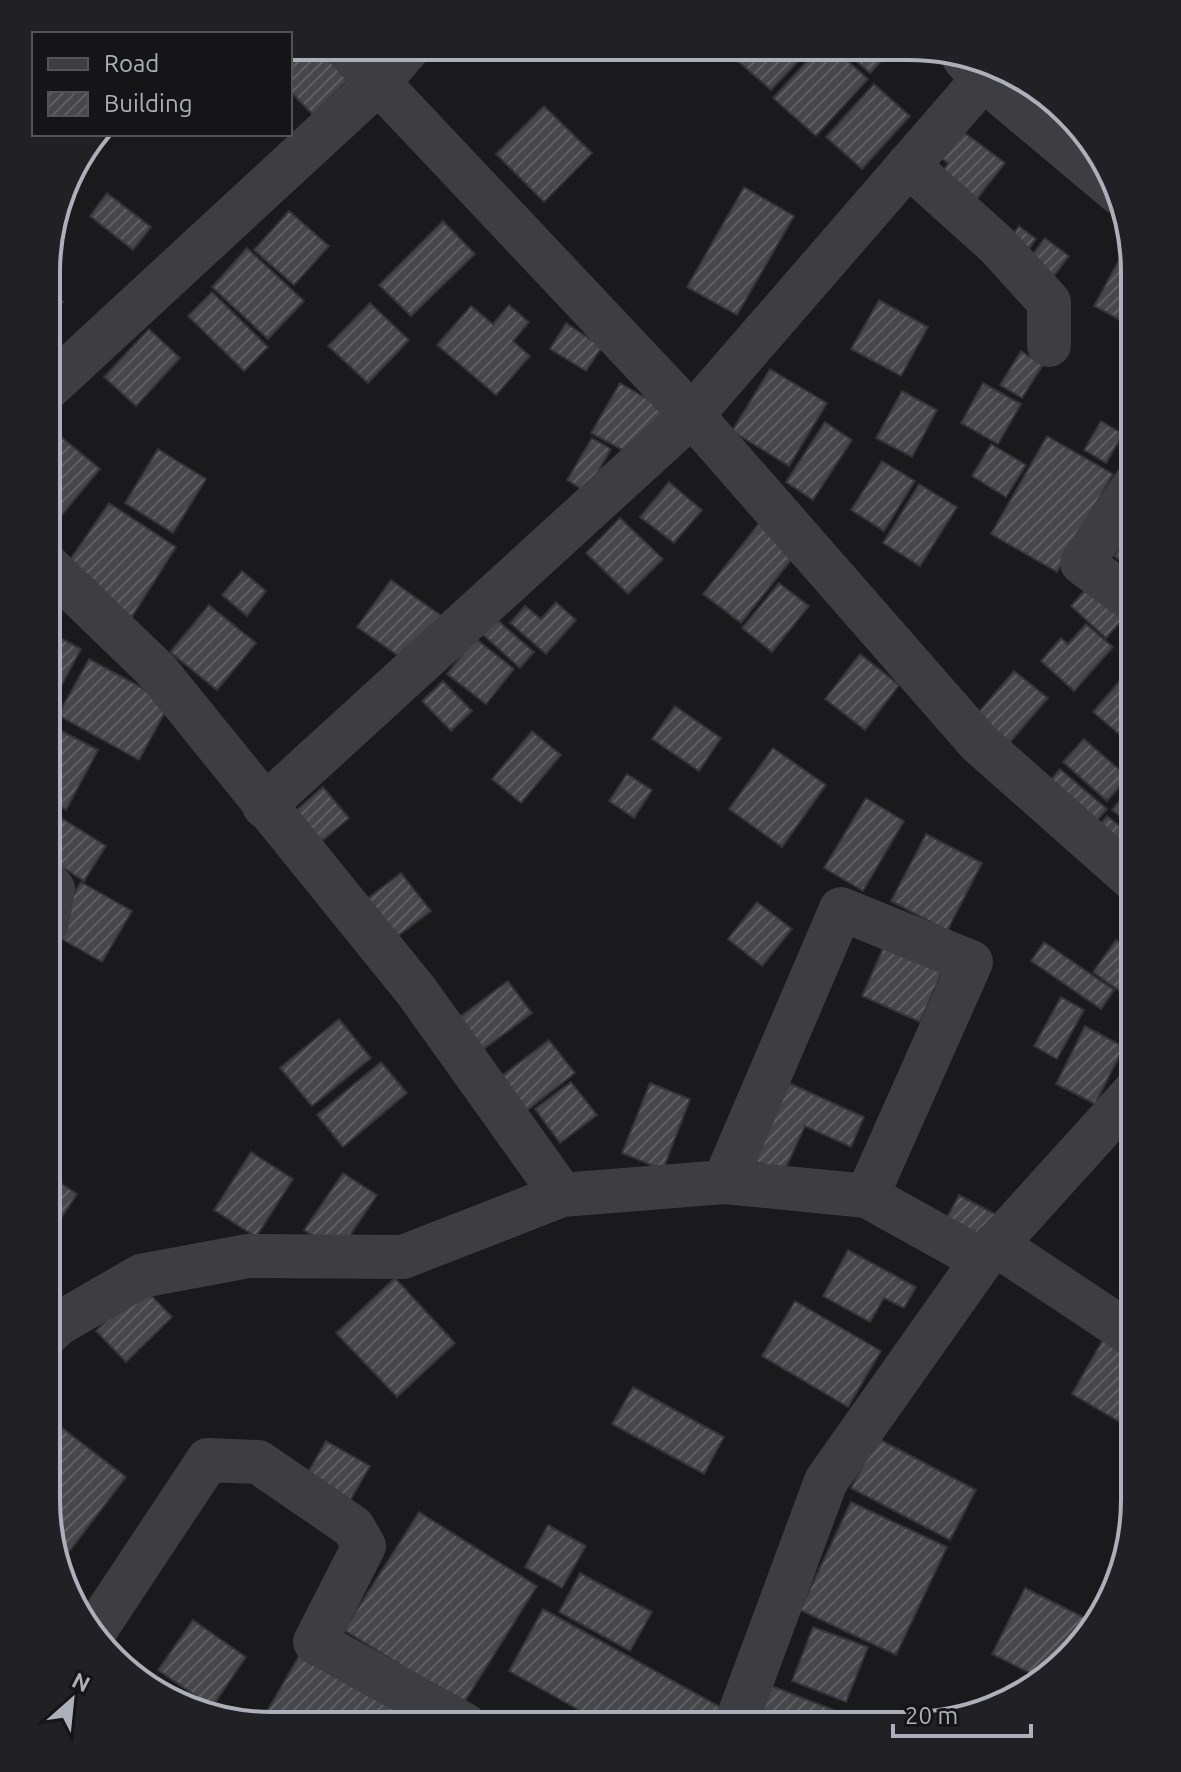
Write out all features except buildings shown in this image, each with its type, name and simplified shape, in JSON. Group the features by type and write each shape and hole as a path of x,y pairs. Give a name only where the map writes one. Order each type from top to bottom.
{"street":[{"path":"357,60 692,415 979,743 1121,869"},
{"path":"60,377 378,83 398,60"},
{"path":"264,806 692,415 908,165 977,72"},
{"path":"985,74 1096,173"},
{"path":"908,165 997,245 1049,302 1049,345"},
{"path":"1121,505 1082,563 1121,592"},
{"path":"60,578 158,672 417,992 562,1195"},
{"path":"724,1182 841,909 971,962 867,1196"},
{"path":"740,1712 826,1481 988,1252 1121,1106"},
{"path":"60,1318 141,1276 248,1256 403,1257 562,1195 724,1182 867,1196 988,1252 1121,1329"},
{"path":"100,1623 208,1460 258,1462 353,1527 364,1546 315,1642 442,1712"}]}
